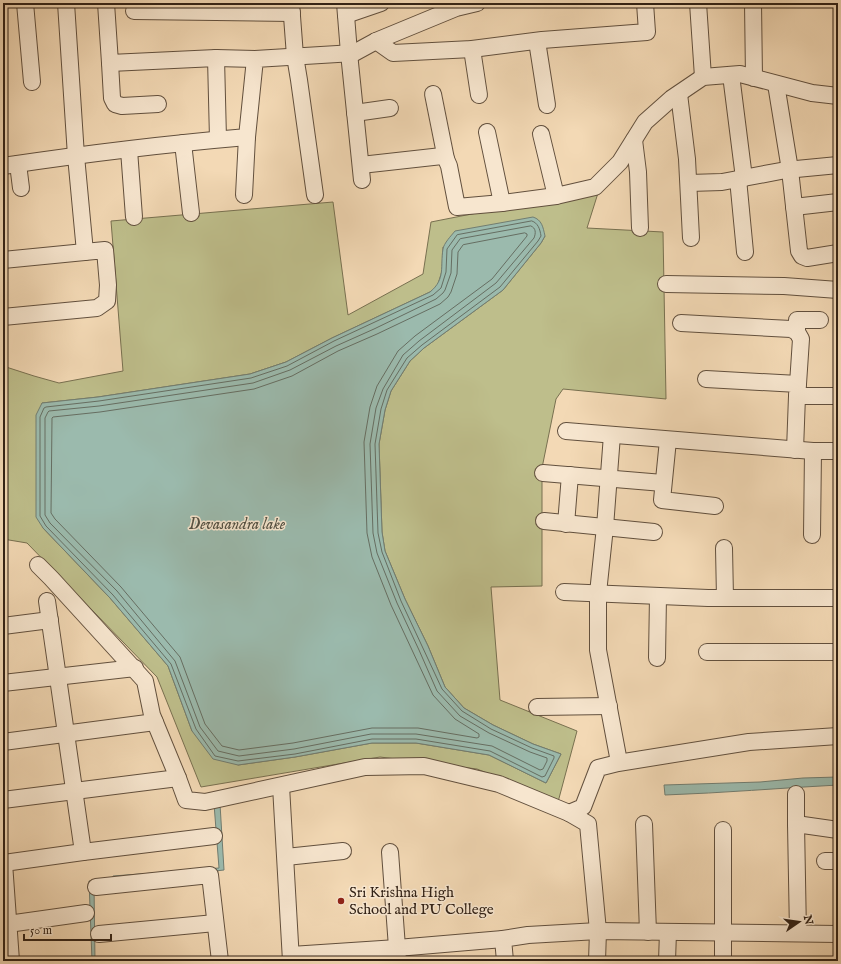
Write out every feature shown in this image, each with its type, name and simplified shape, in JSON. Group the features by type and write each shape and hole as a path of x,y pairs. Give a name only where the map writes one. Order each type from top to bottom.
{"street":[{"path":"25,3 32,82"},
{"path":"66,3 76,156 85,252"},
{"path":"106,3 112,98 115,104 122,106 158,104"},
{"path":"381,3 346,9 349,53 362,173 442,156 446,159"},
{"path":"376,41 393,53 472,49 537,41 647,32 645,3"},
{"path":"698,3 703,78"},
{"path":"753,3 754,78"},
{"path":"110,63 216,58 255,59 354,53 376,41 467,4"},
{"path":"134,11 292,8 295,56 314,195"},
{"path":"537,41 547,105"},
{"path":"472,49 479,95"},
{"path":"216,58 218,139"},
{"path":"244,195 247,137 255,59"},
{"path":"434,94 456,207 556,196 596,187 620,162 645,122 672,98 703,78 740,74 812,93 838,96"},
{"path":"731,75 741,178 745,252"},
{"path":"776,84 790,170 799,251 802,256 807,258 838,254"},
{"path":"679,94 687,159 691,238"},
{"path":"355,113 390,108"},
{"path":"488,132 502,203"},
{"path":"541,134 556,196"},
{"path":"21,188 10,165 183,143 247,137"},
{"path":"634,140 638,172 640,228"},
{"path":"183,143 191,213"},
{"path":"128,150 134,217"},
{"path":"689,183 722,182 790,170 838,165"},
{"path":"794,207 838,202"},
{"path":"3,260 105,250 108,285 106,301 97,308 3,317"},
{"path":"666,284 784,286 838,290"},
{"path":"795,450 801,339 797,332 797,320 820,320"},
{"path":"680,324 791,329 797,332"},
{"path":"706,379 838,396"},
{"path":"566,431 795,450 838,451"},
{"path":"612,435 598,593 598,650 619,762"},
{"path":"668,440 662,500 715,506"},
{"path":"812,535 813,451"},
{"path":"543,473 663,483"},
{"path":"566,524 570,475"},
{"path":"544,521 654,532"},
{"path":"724,548 725,598"},
{"path":"38,564 135,668 145,681 152,715 186,800 205,802 365,768 424,766 500,784 569,813 588,824 598,931 597,961"},
{"path":"564,592 725,598 838,598"},
{"path":"657,658 658,596"},
{"path":"47,601 83,852"},
{"path":"3,626 50,620"},
{"path":"706,652 838,652"},
{"path":"3,683 135,668"},
{"path":"538,707 609,706"},
{"path":"3,742 155,722"},
{"path":"569,813 582,807 598,768 619,762 749,742 838,736"},
{"path":"3,800 178,778"},
{"path":"281,786 286,857 289,959 397,954 528,935 598,931 838,934"},
{"path":"796,794 798,933"},
{"path":"644,824 648,932"},
{"path":"796,824 838,830"},
{"path":"722,830 723,961"},
{"path":"11,961 4,863 214,836"},
{"path":"286,857 343,851"},
{"path":"390,852 397,954"},
{"path":"96,887 210,875 220,961"},
{"path":"8,924 86,913"},
{"path":"99,934 216,923"},
{"path":"667,961 668,932"},
{"path":"503,939 505,961"}],"green space":[{"path":"578,193 598,193 587,228 663,232 666,399 563,389 556,399 542,468 542,586 491,587 500,700 577,731 558,802 477,769 380,757 201,787 157,677 27,543 3,539 3,366 59,383 123,371 111,221 333,202 348,315 423,274 431,222","holes":["545,236 503,290 424,348 410,361 391,391 385,410 379,444 382,532 385,551 445,687 464,708 493,725 533,744 561,754 546,783 489,755 416,743 372,743 295,757 238,765 192,731 168,666 110,598 43,528 42,403 98,397 250,374 286,362 332,338 430,292 437,287 442,271 443,247"]}],"water":[{"name":"Devasandra lake","path":"533,217 540,222 543,227 545,236 541,243 503,290 424,348 410,361 391,391 385,410 379,444 382,532 385,551 445,687 464,708 493,725 533,744 561,754 546,783 489,755 416,743 372,743 295,757 238,765 213,759 192,731 168,666 110,598 43,528 36,517 36,415 42,403 98,397 250,374 286,362 332,338 430,292 435,287 440,277 444,247 455,231"},
{"path":"838,777 838,785 687,794 665,795 664,785 760,782 803,778"},
{"path":"214,804 220,804 224,870 94,885 95,961 92,961 89,881 112,879 113,876 219,868"}],"place":[{"name":"Sri Krishna High School and PU College","path":"341,901"}]}
